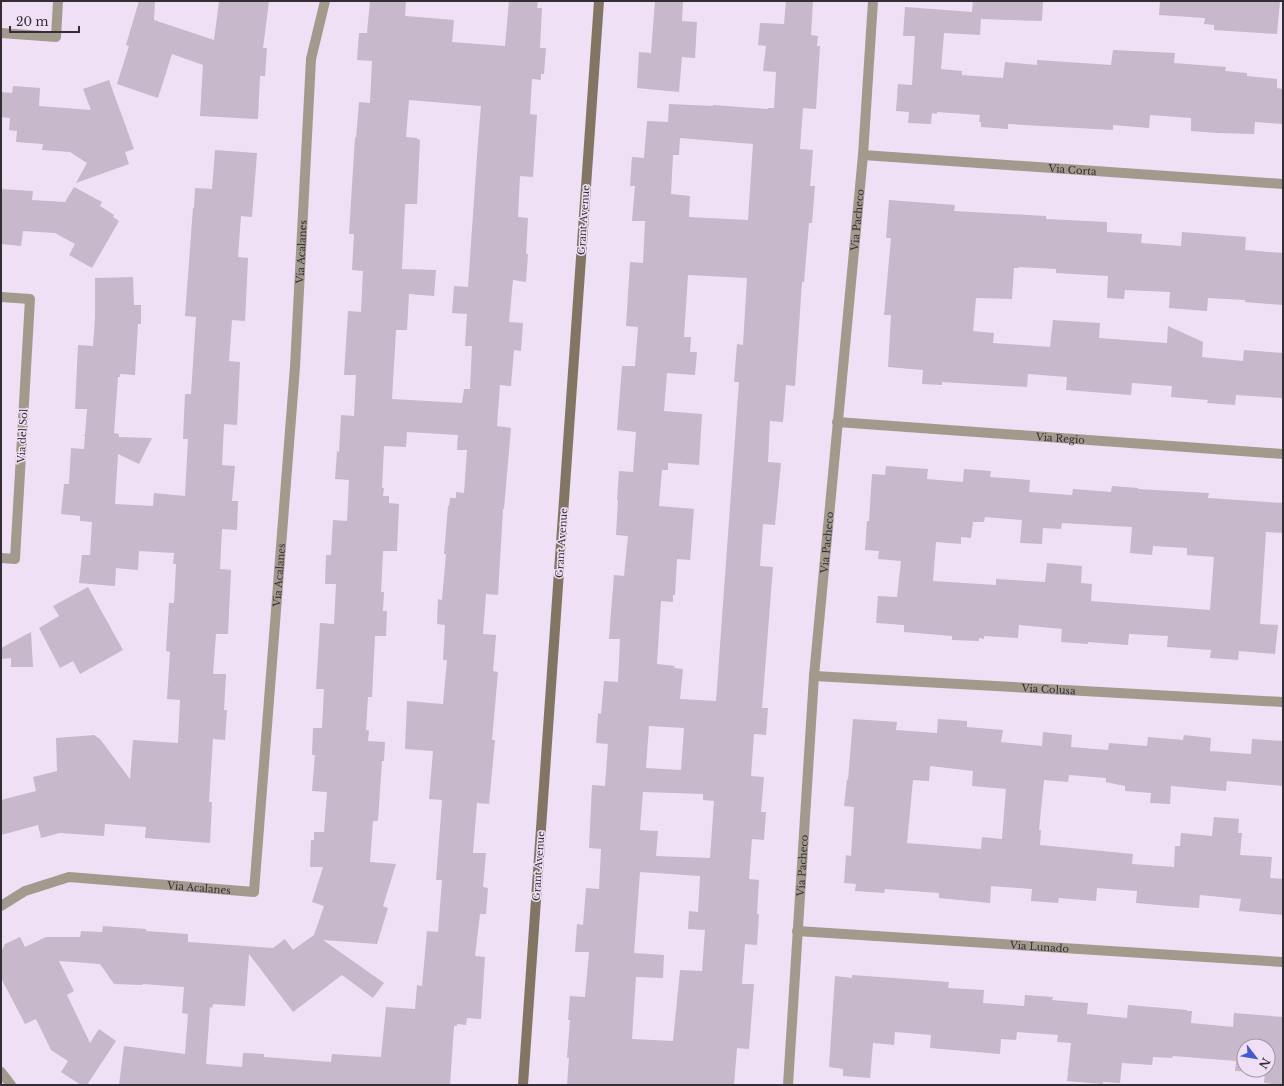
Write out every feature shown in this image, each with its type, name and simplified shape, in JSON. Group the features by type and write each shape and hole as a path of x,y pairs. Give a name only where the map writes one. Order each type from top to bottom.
{"main road":[{"name":"Grant Avenue","path":"523,1085 598,1"}],"street":[{"path":"1,33 56,36 58,1"},
{"name":"Via Acalanes","path":"1,906 25,891 69,877 254,892 295,367 311,59 325,1"},
{"name":"Via Pacheco","path":"788,1085 814,676 863,155 873,1"},
{"name":"Via Corta","path":"863,155 1283,184"},
{"name":"Via del Sol","path":"1,297 30,299 16,559 1,558"},
{"name":"Via Regio","path":"837,422 1283,454"},
{"name":"Via Colusa","path":"814,676 1283,702"},
{"name":"Via Lunado","path":"797,931 1283,962"},
{"path":"1,1072 10,1085"}],"building":[{"path":"139,1 155,1 154,20 214,40 219,1 269,1 263,48 267,48 265,76 260,76 258,119 200,116 203,65 172,54 158,98 117,84 129,46 126,45"},
{"path":"370,1 406,1 405,16 454,20 452,42 505,46 509,1 538,1 537,8 542,8 540,48 546,48 544,74 541,74 541,80 532,79 530,114 537,115 533,177 520,176 518,217 528,218 526,282 513,280 509,322 523,323 521,351 514,350 511,386 500,385 497,426 511,428 503,509 498,595 486,594 483,634 496,635 493,671 498,672 492,740 495,740 489,804 477,803 473,853 486,853 483,887 488,888 486,914 480,914 475,956 485,957 481,1019 467,1018 466,1025 457,1024 457,1026 454,1026 450,1085 119,1085 124,1046 185,1054 188,1014 182,1013 184,987 143,984 114,984 100,964 59,961 74,991 67,995 90,1043 99,1029 116,1041 87,1085 81,1085 61,1072 68,1061 51,1050 36,1019 25,1024 1,978 1,952 5,944 20,937 25,947 46,937 80,937 81,931 102,932 103,926 188,934 188,942 273,948 285,939 293,950 314,935 324,906 312,902 323,867 310,867 311,840 314,840 314,832 324,832 327,792 312,791 315,755 312,755 313,728 322,728 324,689 316,689 320,623 334,624 336,584 325,584 326,555 331,555 333,520 347,521 349,480 335,479 337,451 339,452 341,415 354,416 356,375 344,375 348,311 361,312 363,271 352,270 354,234 349,234 355,137 356,138 359,102 370,103 372,61 357,60 359,33 367,33","holes":["409,100 481,106 468,287 454,286 452,313 467,314 465,346 472,346 470,389 464,389 462,403 392,399 396,330 407,330 409,294 434,296 436,270 402,269 405,204 417,204 420,140 417,138 406,137","407,432 458,435 457,450 467,450 464,493 456,492 456,498 450,498 448,506 442,600 438,599 437,624 445,625 443,660 447,660 443,704 407,701 405,749 433,751 429,799 442,800 436,880 442,880 438,932 427,931 422,986 417,985 415,1009 386,1007 381,1057 332,1054 331,1062 264,1057 264,1054 243,1053 242,1067 206,1064 210,1007 212,1008 213,1004 245,1006 249,954 293,1012 342,975 373,998 384,983 323,940 377,944 388,908 383,906 396,864 370,862 373,821 378,821 382,761 384,761 385,742 368,741 369,731 366,730 368,697 372,697 375,636 386,636 387,611 383,611 384,592 381,592 383,551 397,551 399,504 389,503 389,496 383,496 384,446 406,447"]},
{"path":"655,1 683,1 682,21 697,22 695,58 682,57 679,92 637,88 639,52 651,53"},
{"path":"786,1 813,1 811,35 818,36 817,46 820,46 816,109 803,108 800,149 813,150 810,186 815,186 812,223 809,223 804,282 802,282 795,386 786,385 783,422 770,421 768,462 781,463 775,525 763,524 760,566 773,567 762,708 768,708 766,735 754,734 751,776 764,777 761,812 766,812 764,840 752,839 749,879 759,880 757,914 759,914 757,945 745,944 742,984 754,984 749,1049 737,1048 734,1085 567,1085 570,996 585,997 589,952 575,952 577,924 583,925 586,888 599,889 601,849 589,848 592,785 605,786 608,744 596,743 598,713 601,714 604,681 618,682 620,639 609,639 614,575 624,576 628,536 616,535 619,471 633,472 636,432 617,430 622,366 635,366 638,327 626,326 630,262 643,263 645,221 632,221 635,186 630,186 632,157 644,158 647,121 668,122 669,104 713,105 768,109 774,108 776,72 763,71 766,46 758,45 760,23 784,24","holes":["680,138 753,144 748,220 689,217 690,196 671,194 673,155 679,155","688,275 747,278 743,345 737,344 734,382 739,382 716,701 680,699 683,669 674,668 675,666 657,664 661,601 673,602 673,595 675,595 677,559 690,560 694,509 659,506 662,470 668,470 668,463 699,465 702,414 664,411 667,373 695,375 697,352 690,352 691,337 684,337","649,726 684,728 681,770 646,768","643,792 703,794 703,800 714,801 710,858 656,856 658,831 640,830","640,872 700,876 698,912 689,911 688,929 705,930 702,971 680,970 673,1041 632,1039 636,977 663,978 664,955 634,953"]},
{"path":"973,1 1043,1 1042,21 981,19 980,35 944,33 941,69 962,71 962,75 1003,78 1005,62 1037,65 1037,60 1111,65 1113,50 1175,53 1174,63 1226,67 1225,71 1247,73 1247,76 1277,79 1277,88 1283,89 1283,124 1255,122 1254,134 1217,133 1191,131 1191,118 1150,115 1149,128 1113,125 1113,130 1008,124 1008,129 981,127 981,122 979,122 980,115 937,112 937,114 932,113 931,124 908,123 909,112 896,111 898,84 912,85 915,36 903,36 905,7 972,12"},
{"path":"1160,1 1280,1 1277,34 1214,30 1214,25 1204,24 1205,18 1159,15"},
{"path":"109,80 134,149 125,152 129,164 76,183 87,163 70,152 42,150 43,144 16,142 17,131 9,130 10,118 1,117 1,92 12,93 13,86 40,88 39,106 91,110 83,89"},
{"path":"215,150 257,153 252,217 241,216 238,257 248,258 245,321 232,320 229,361 240,362 237,425 224,424 222,465 235,466 232,501 238,501 237,530 222,529 220,569 231,570 228,634 216,634 213,674 226,674 224,710 227,710 225,740 213,739 209,802 212,802 210,843 145,838 146,827 105,824 104,836 60,833 41,838 38,825 1,835 1,800 36,791 33,777 57,771 56,738 94,735 100,739 130,779 133,740 178,743 180,700 167,699 170,652 166,651 169,603 174,603 176,564 173,564 174,553 139,551 138,570 116,568 115,586 79,583 82,555 90,555 92,522 80,521 80,516 61,514 64,484 69,484 71,448 84,449 85,436 82,435 85,435 87,409 75,409 78,345 93,346 95,278 133,277 134,305 141,305 141,324 138,324 135,375 120,374 120,377 118,377 114,433 119,434 119,437 152,438 139,464 118,454 115,504 153,506 154,493 185,496 188,439 183,439 185,394 191,394 196,317 185,316 193,208 195,188 212,189"},
{"path":"74,187 102,202 100,206 114,215 113,217 119,221 92,268 69,255 75,244 55,233 23,231 21,246 1,244 1,189 33,191 32,200 65,202"},
{"path":"889,200 955,205 954,211 1046,216 1046,219 1107,222 1107,232 1142,234 1141,243 1181,246 1182,232 1246,237 1245,250 1283,253 1283,305 1245,302 1245,300 1208,298 1207,311 1169,308 1170,292 1125,290 1124,299 1107,298 1108,276 1056,273 1056,269 1014,268 1012,299 976,298 973,331 994,333 993,343 1050,347 1053,320 1100,323 1099,338 1167,343 1168,326 1203,342 1202,357 1243,361 1244,350 1283,353 1283,398 1236,395 1235,405 1207,403 1208,400 1171,397 1172,386 1132,383 1131,395 1066,390 1067,377 1028,374 1027,387 942,382 942,385 922,384 923,370 888,367 891,315 884,315 891,238 886,238"},
{"path":"886,466 928,469 927,479 963,482 964,469 991,471 990,477 1030,480 1029,492 1072,495 1073,489 1111,492 1112,486 1209,493 1208,498 1283,503 1283,533 1266,532 1260,624 1278,625 1275,654 1239,651 1238,660 1210,658 1211,650 1167,647 1168,636 1129,634 1128,645 1088,642 1088,644 1061,642 1062,629 1019,625 1018,638 984,636 984,639 979,638 979,641 952,640 952,636 904,632 904,625 876,623 878,596 897,597 901,561 878,559 879,551 865,550 867,521 869,521 872,474 885,475","holes":["985,517 1022,520 1020,543 1042,544 1043,528 1061,529 1062,523 1132,527 1130,553 1152,555 1153,546 1187,548 1187,555 1214,557 1210,610 1091,601 1092,584 1081,583 1082,566 1047,563 1045,582 996,579 996,585 933,581 936,542 961,544 961,537 971,538 973,522 984,522"]},
{"path":"88,587 123,650 80,674 73,661 60,668 39,628 59,616 53,606"},
{"path":"31,632 33,667 11,667 11,658 1,659 1,648"},
{"path":"853,719 897,722 896,730 937,733 938,719 967,721 967,727 1003,730 1001,742 1042,746 1043,732 1072,735 1071,747 1108,750 1109,743 1147,746 1148,737 1183,740 1184,735 1211,738 1210,751 1251,754 1252,739 1283,741 1283,786 1227,781 1226,791 1171,786 1170,804 1150,803 1151,793 1125,791 1125,786 1106,782 1106,778 1069,775 1068,782 1044,780 1039,830 1041,830 1040,845 1133,854 1132,864 1174,867 1175,846 1180,846 1181,833 1212,836 1214,817 1239,819 1238,833 1242,833 1240,855 1272,857 1270,878 1283,879 1283,915 1239,911 1241,899 1200,895 1199,908 1170,906 1136,903 1137,891 1097,888 1096,901 1059,898 1058,903 1031,901 1032,889 991,886 990,903 939,898 939,893 885,889 884,893 855,891 856,884 844,883 846,855 851,856 854,807 844,806 847,779 848,780","holes":["930,766 973,771 972,786 1006,789 1002,839 982,837 981,849 907,843 913,780 929,781"]},
{"path":"852,975 949,982 948,988 984,990 983,1003 1024,1006 1025,995 1053,997 1052,1000 1088,1003 1087,1014 1127,1018 1128,1005 1192,1011 1191,1023 1233,1027 1234,1013 1283,1017 1283,1085 1264,1083 1264,1078 1276,1078 1276,1038 1236,1038 1236,1061 1173,1056 1172,1058 1153,1057 1152,1065 1122,1063 1120,1083 1103,1082 1103,1084 1067,1081 1071,1043 1057,1042 1058,1035 1017,1032 1016,1040 1001,1039 1000,1054 930,1048 931,1035 895,1032 894,1045 873,1043 870,1078 843,1076 843,1069 829,1067 835,976 852,978"}]}
